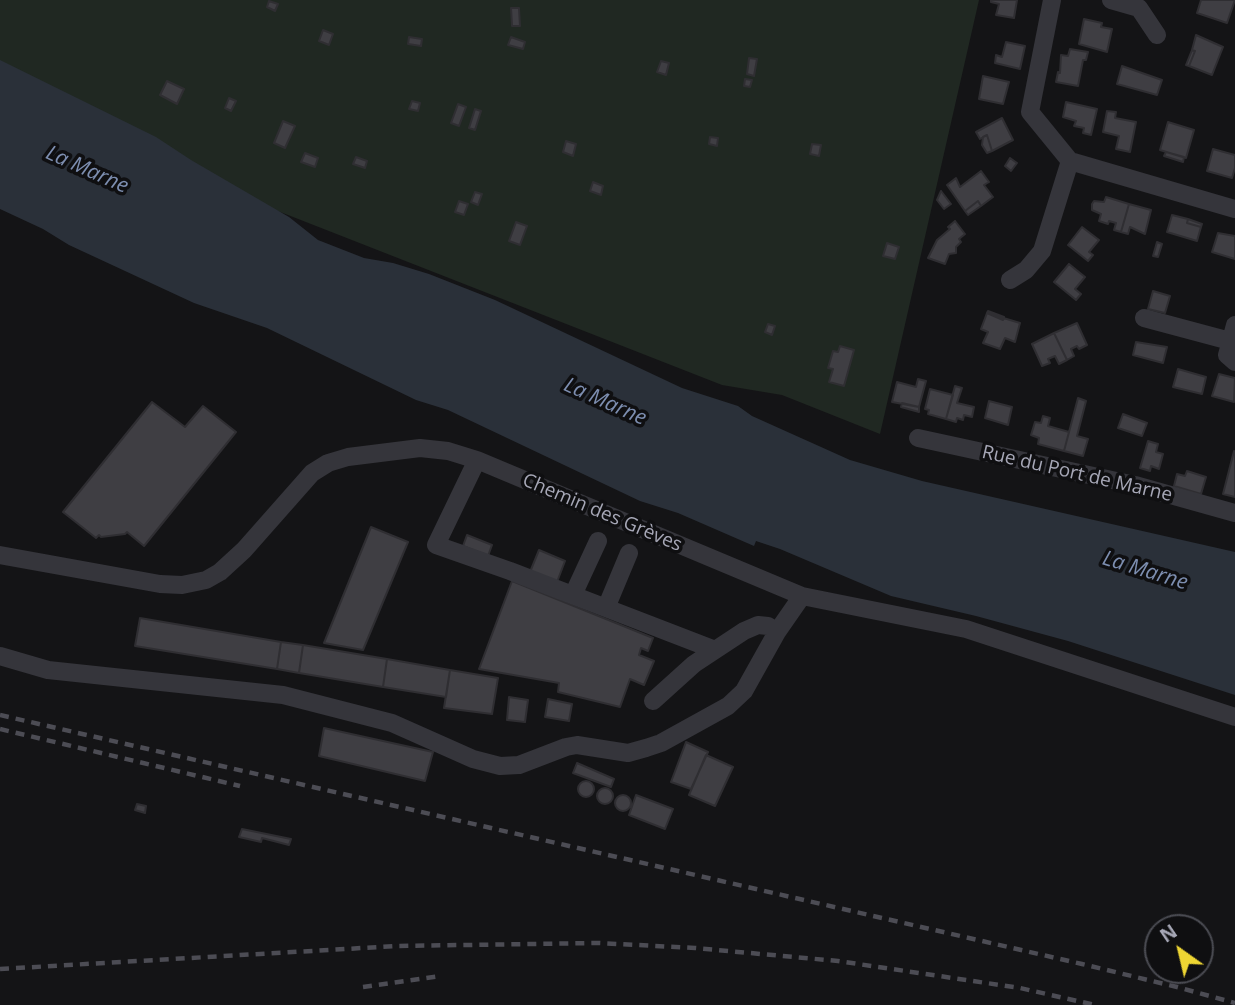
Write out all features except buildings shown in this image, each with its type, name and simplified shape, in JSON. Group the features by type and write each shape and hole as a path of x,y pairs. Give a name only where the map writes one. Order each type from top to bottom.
{"street":[{"path":"1052,0 1030,112 1070,161 1235,209"},
{"path":"1111,0 1139,8 1157,35"},
{"path":"1010,280 1026,270 1042,251 1070,161"},
{"path":"1144,318 1232,333 1227,355 1235,362"},
{"name":"Rue du Port de Marne","path":"918,438 1135,485 1235,513"},
{"name":"Chemin des Grèves","path":"0,555 160,584 182,585 206,580 220,572 244,550 312,473 328,463 348,457 420,448 477,460 802,596 966,629 1235,717"},
{"path":"477,460 436,545 715,650"},
{"path":"573,595 598,541"},
{"path":"606,608 629,553"},
{"path":"0,656 48,670 283,695 392,723 473,759 500,766 519,765 566,747 628,753 661,743 738,699 777,632 802,596"},
{"path":"653,701 675,680 715,650 758,625 768,626 777,632"}],"shaded area":[{"path":"0,0 979,0 880,434 782,395 722,385 237,195 0,74"}],"water":[{"name":"La Marne","path":"0,60 156,137 289,217 318,240 364,258 429,274 495,300 682,388 738,406 752,416 850,460 922,481 1235,552 1235,695 1068,641 891,596 780,549 756,541 754,546 678,513 640,501 448,410 416,400 267,328 194,303 69,245 43,229 0,209"}],"railway":[{"path":"0,715 1082,964 1235,1003"},
{"path":"0,729 240,786"},
{"path":"0,969 397,946 599,943 695,948 838,961 1020,988 1095,1005"},
{"path":"363,987 440,976"}]}
